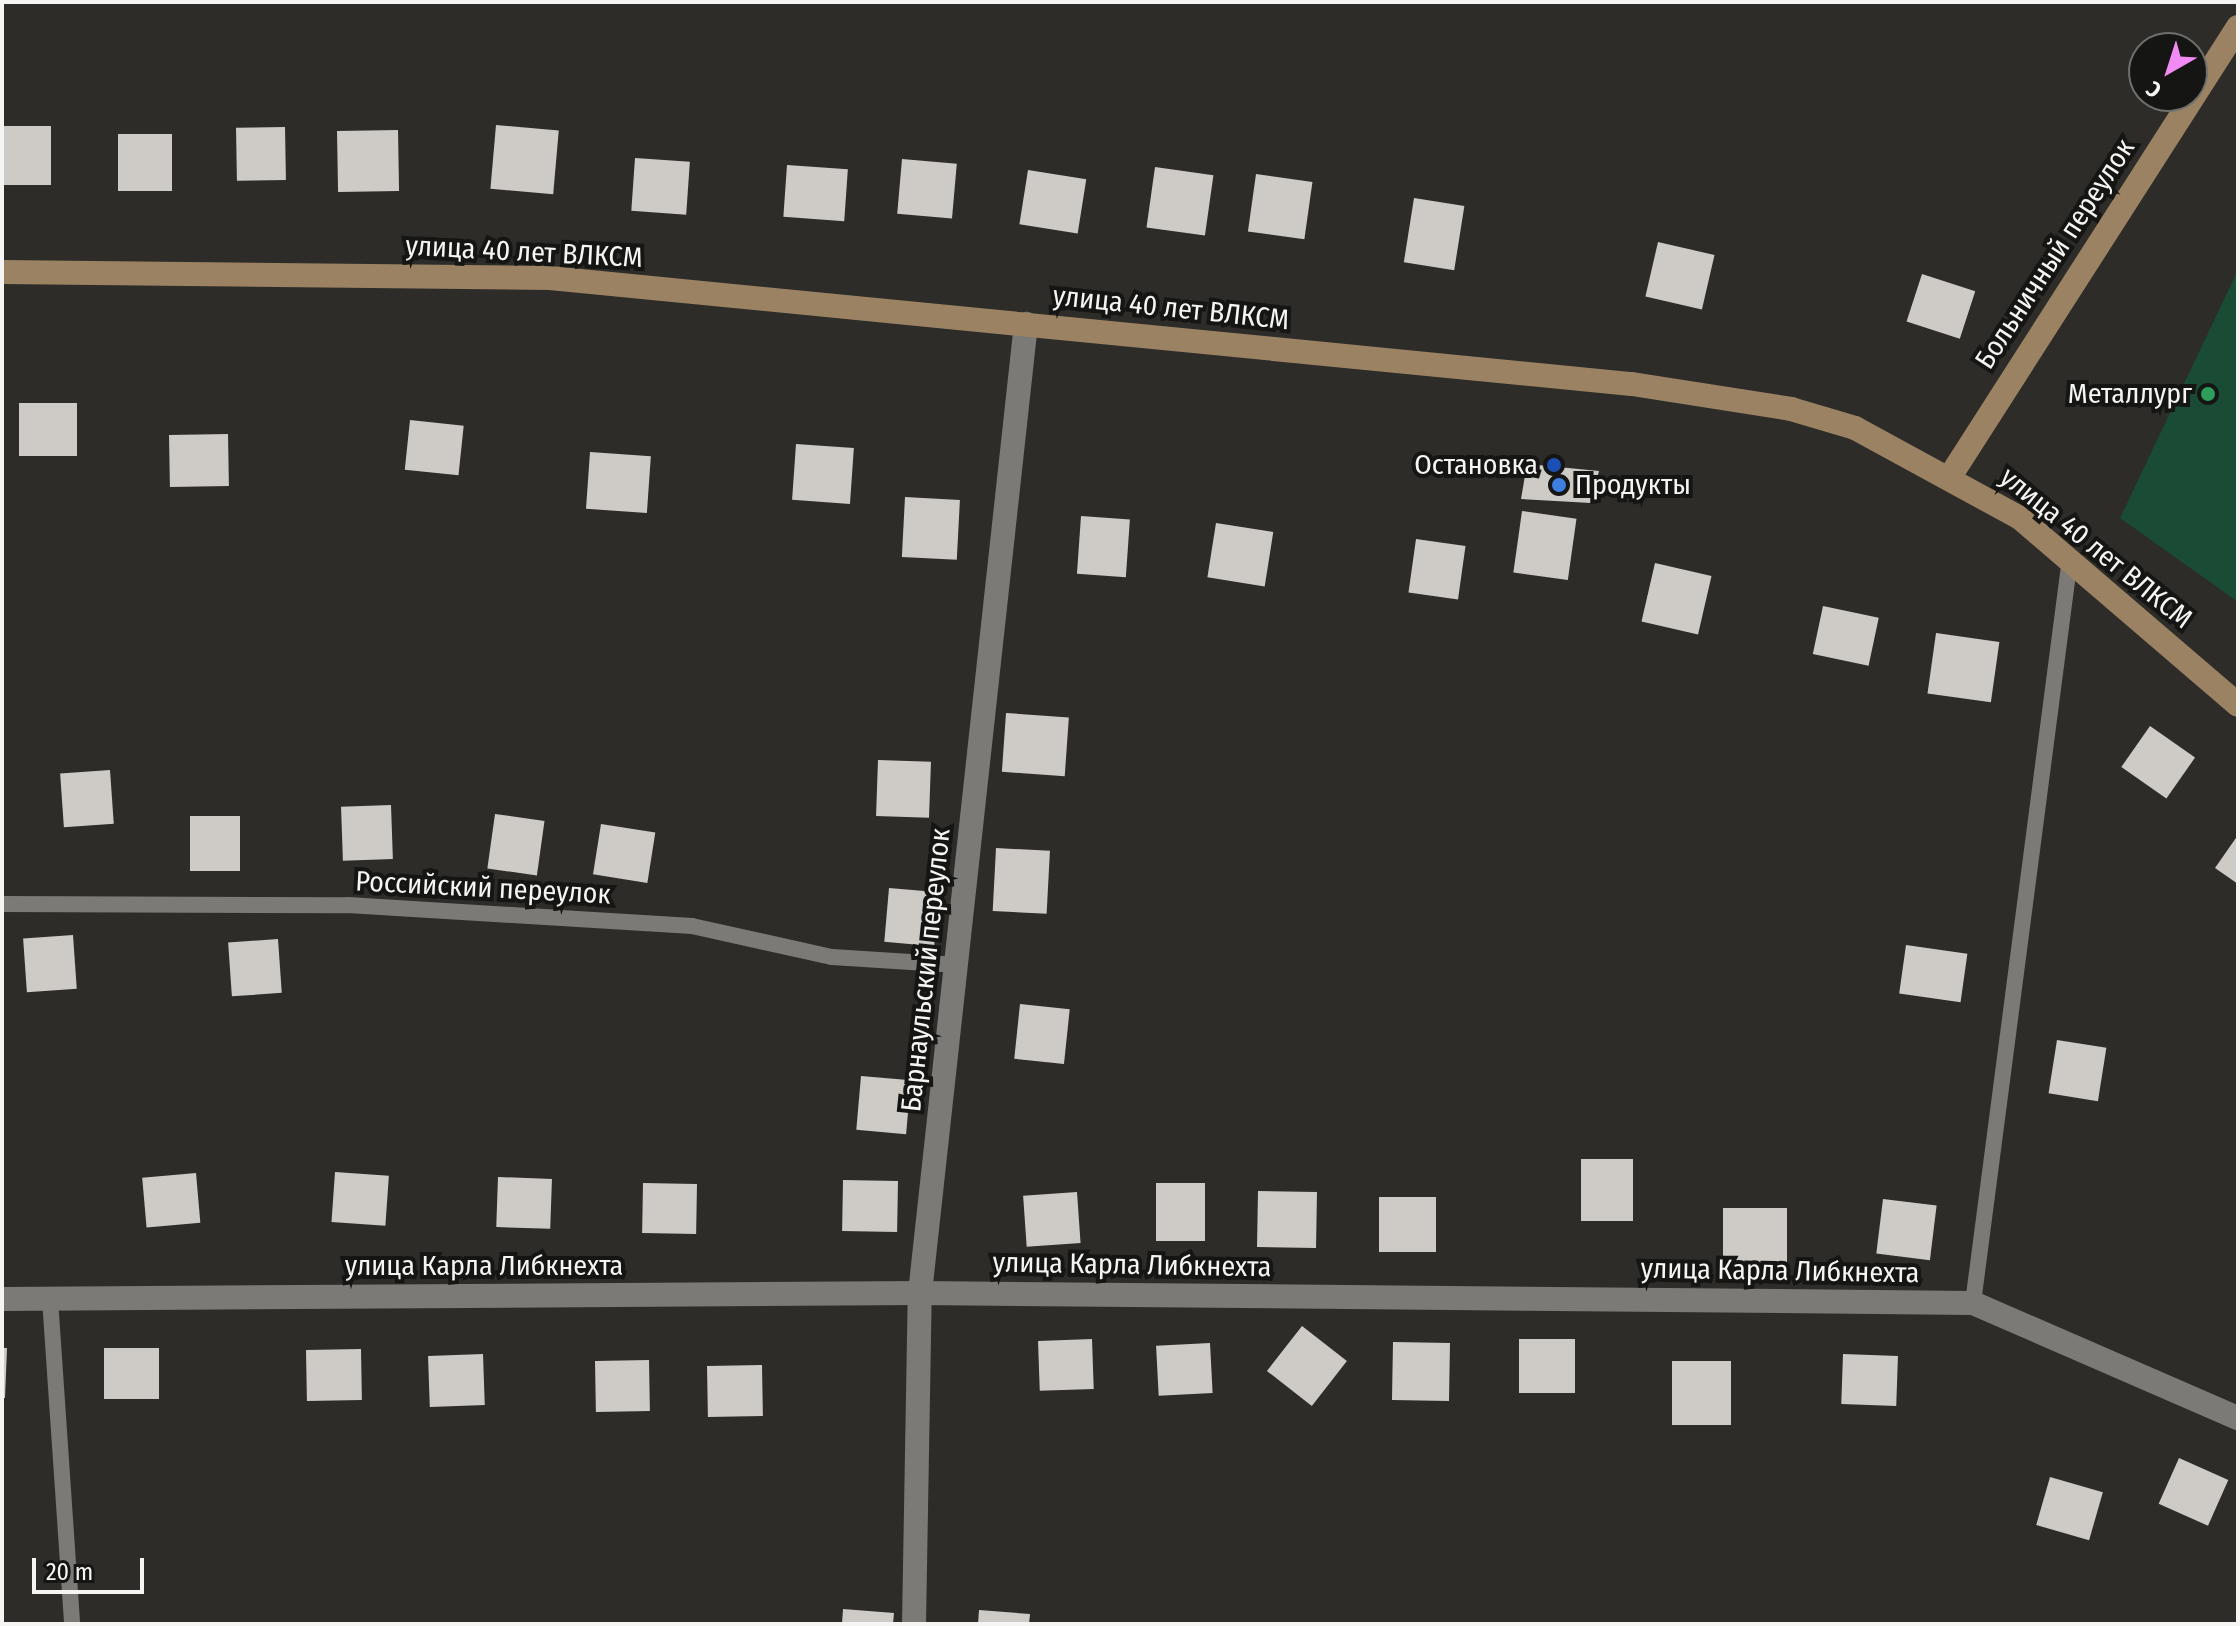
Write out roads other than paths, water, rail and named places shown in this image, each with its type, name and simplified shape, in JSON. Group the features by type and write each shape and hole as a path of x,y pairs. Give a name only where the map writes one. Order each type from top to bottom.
{"street":[{"name":"Больничный переулок","path":"1951,475 2238,27"},
{"name":"улица 40 лет ВЛКСМ","path":"2,272 550,278 1632,384 1791,409 1855,428 1951,475 2070,558 2238,705"},
{"name":"Барнаульский переулок","path":"914,1624 920,1293 1026,324"},
{"name":"улица Карла Либкнехта","path":"2,1299 920,1293 1973,1303 2238,1418"}],"lane":[{"path":"1973,1303 2070,558"},
{"name":"Российский переулок","path":"2,904 348,905 692,926 832,957 958,965"},
{"path":"50,1299 72,1624"}],"place":[{"name":"Металлург","path":"2208,394"},
{"name":"Остановка","path":"1554,465"},
{"name":"Продукты","path":"1559,485"}]}
